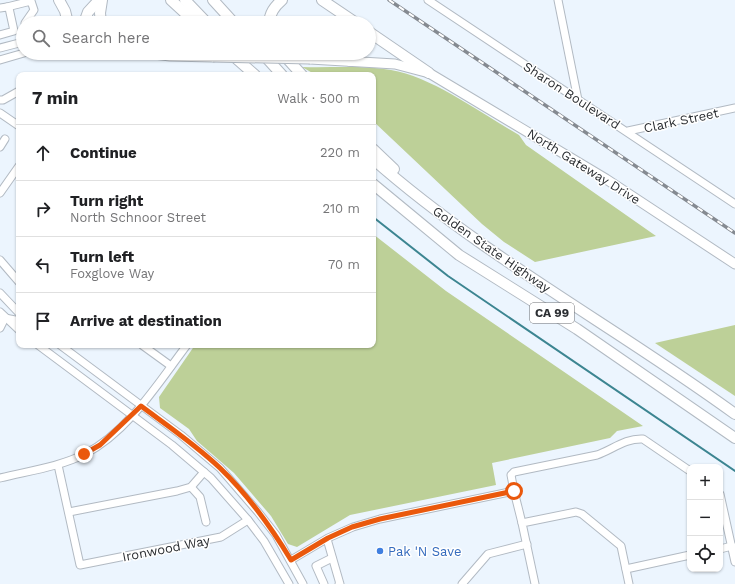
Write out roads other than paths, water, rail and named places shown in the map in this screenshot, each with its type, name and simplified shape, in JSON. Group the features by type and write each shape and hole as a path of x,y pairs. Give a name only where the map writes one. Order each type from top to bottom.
{"highway":[{"path":"87,16 88,12 99,0"},
{"path":"101,16 102,0"},
{"path":"170,0 188,16"},
{"path":"185,0 200,16"},
{"path":"213,0 228,16"},
{"path":"270,16 274,7 282,0"},
{"path":"322,0 345,16"},
{"path":"60,2 61,16"},
{"path":"60,2 66,16"},
{"path":"376,37 429,72"},
{"path":"238,60 252,72"},
{"path":"241,60 252,72"},
{"path":"268,60 279,72"},
{"path":"288,60 299,72"},
{"path":"376,152 431,206"},
{"name":"Golden State Highway","path":"376,162 431,206 578,309 735,414"},
{"name":"Golden State Highway","path":"376,186 459,255 577,329 735,438"}],"main road":[{"name":"North Gateway Drive","path":"370,60 429,72 606,179 735,264"}],"street":[{"name":"Sharon Boulevard","path":"428,0 578,100 628,131 735,204"},
{"path":"558,0 578,100"},
{"path":"16,44 4,47 2,35 14,30 7,5 32,1 34,10 30,16"},
{"path":"0,60 16,55"},
{"path":"0,100 3,100 16,93"},
{"name":"Clark Street","path":"628,131 735,108"},
{"path":"0,113 16,124"},
{"path":"0,147 5,140"},
{"path":"0,193 16,170"},
{"path":"0,260 16,279"},
{"path":"0,293 16,310"},
{"path":"0,312 3,319 16,328"},
{"path":"3,319 16,321"},
{"path":"0,328 3,319"},
{"path":"42,348 172,445 204,472 248,520 264,541 289,584"},
{"path":"64,348 180,435 220,468 258,512 291,560 303,584"},
{"path":"146,348 171,366"},
{"path":"0,478 58,465 84,454 100,445 141,406 185,348"},
{"path":"535,584 528,544 510,478 514,472 597,455 618,444 638,439 642,439 687,469"},
{"path":"58,465 69,512 191,487 204,472"},
{"path":"191,487 200,497 206,522"},
{"path":"291,560 327,539 352,527 380,519 514,491"},
{"path":"721,500 735,562"},
{"name":"Ironwood Way","path":"69,512 80,565 221,536 248,520"},
{"path":"522,523 576,512 582,514 621,546 629,584"},
{"path":"327,539 339,584"},
{"path":"462,584 488,554 528,544"},
{"path":"723,548 732,546"},
{"path":"626,569 687,556"},
{"path":"324,584 316,566 332,558"}],"waterway":[{"path":"376,219 448,276 735,471"}],"railway":[{"path":"389,0 735,233"}],"place":[{"name":"Pak 'N Save","path":"380,551"}]}
